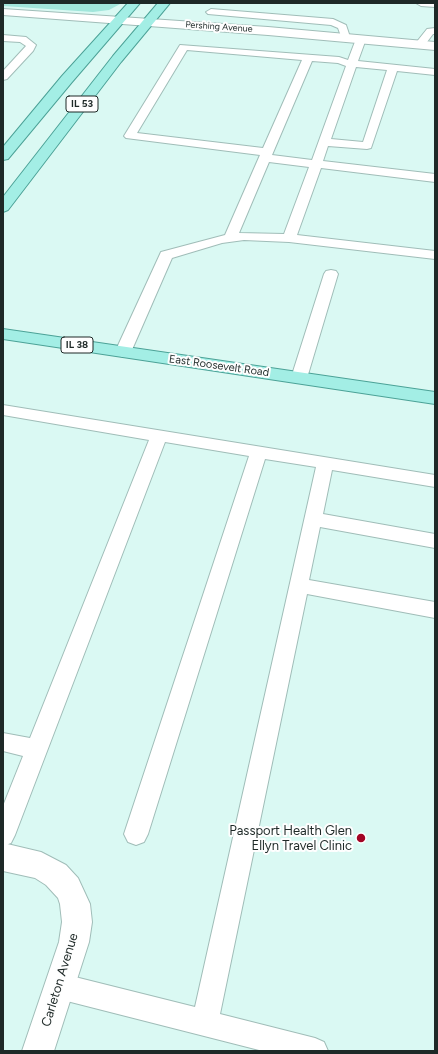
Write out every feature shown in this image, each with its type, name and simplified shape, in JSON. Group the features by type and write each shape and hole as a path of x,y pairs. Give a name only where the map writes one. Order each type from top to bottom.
{"main road":[{"name":"IL 53","path":"3,156 67,79 134,3"},
{"name":"IL 53","path":"3,207 94,88 164,3"},
{"name":"East Roosevelt Road","path":"3,334 435,398"}],"street":[{"name":"Pershing Avenue","path":"3,12 210,26 360,38 435,46"},
{"name":"Carleton Avenue","path":"3,857 41,866 56,875 68,888 75,904 77,922 74,942 38,1051"}],"lane":[{"path":"421,3 435,4"},
{"path":"210,26 213,16 211,7 333,22 343,27 345,37"},
{"path":"420,44 430,31 435,31"},
{"path":"3,38 23,39 31,45 3,77"},
{"path":"289,238 360,38"},
{"path":"435,72 352,64 339,60 184,47 130,136 267,155 316,164 435,178"},
{"path":"230,238 308,58"},
{"path":"324,142 367,146 393,68"},
{"path":"123,352 166,256 221,239 244,236 289,238 435,255"},
{"path":"299,378 332,274"},
{"path":"3,410 435,481"},
{"path":"3,835 159,436"},
{"path":"136,834 258,452"},
{"path":"205,1023 325,463"},
{"path":"313,519 435,541"},
{"path":"299,585 435,610"},
{"path":"3,742 37,749"},
{"path":"59,986 315,1051"}],"green space":[{"path":"3,3 122,3 109,10 93,12 3,6"}],"place":[{"name":"Passport Health Glen Ellyn Travel Clinic","path":"361,838"}]}
